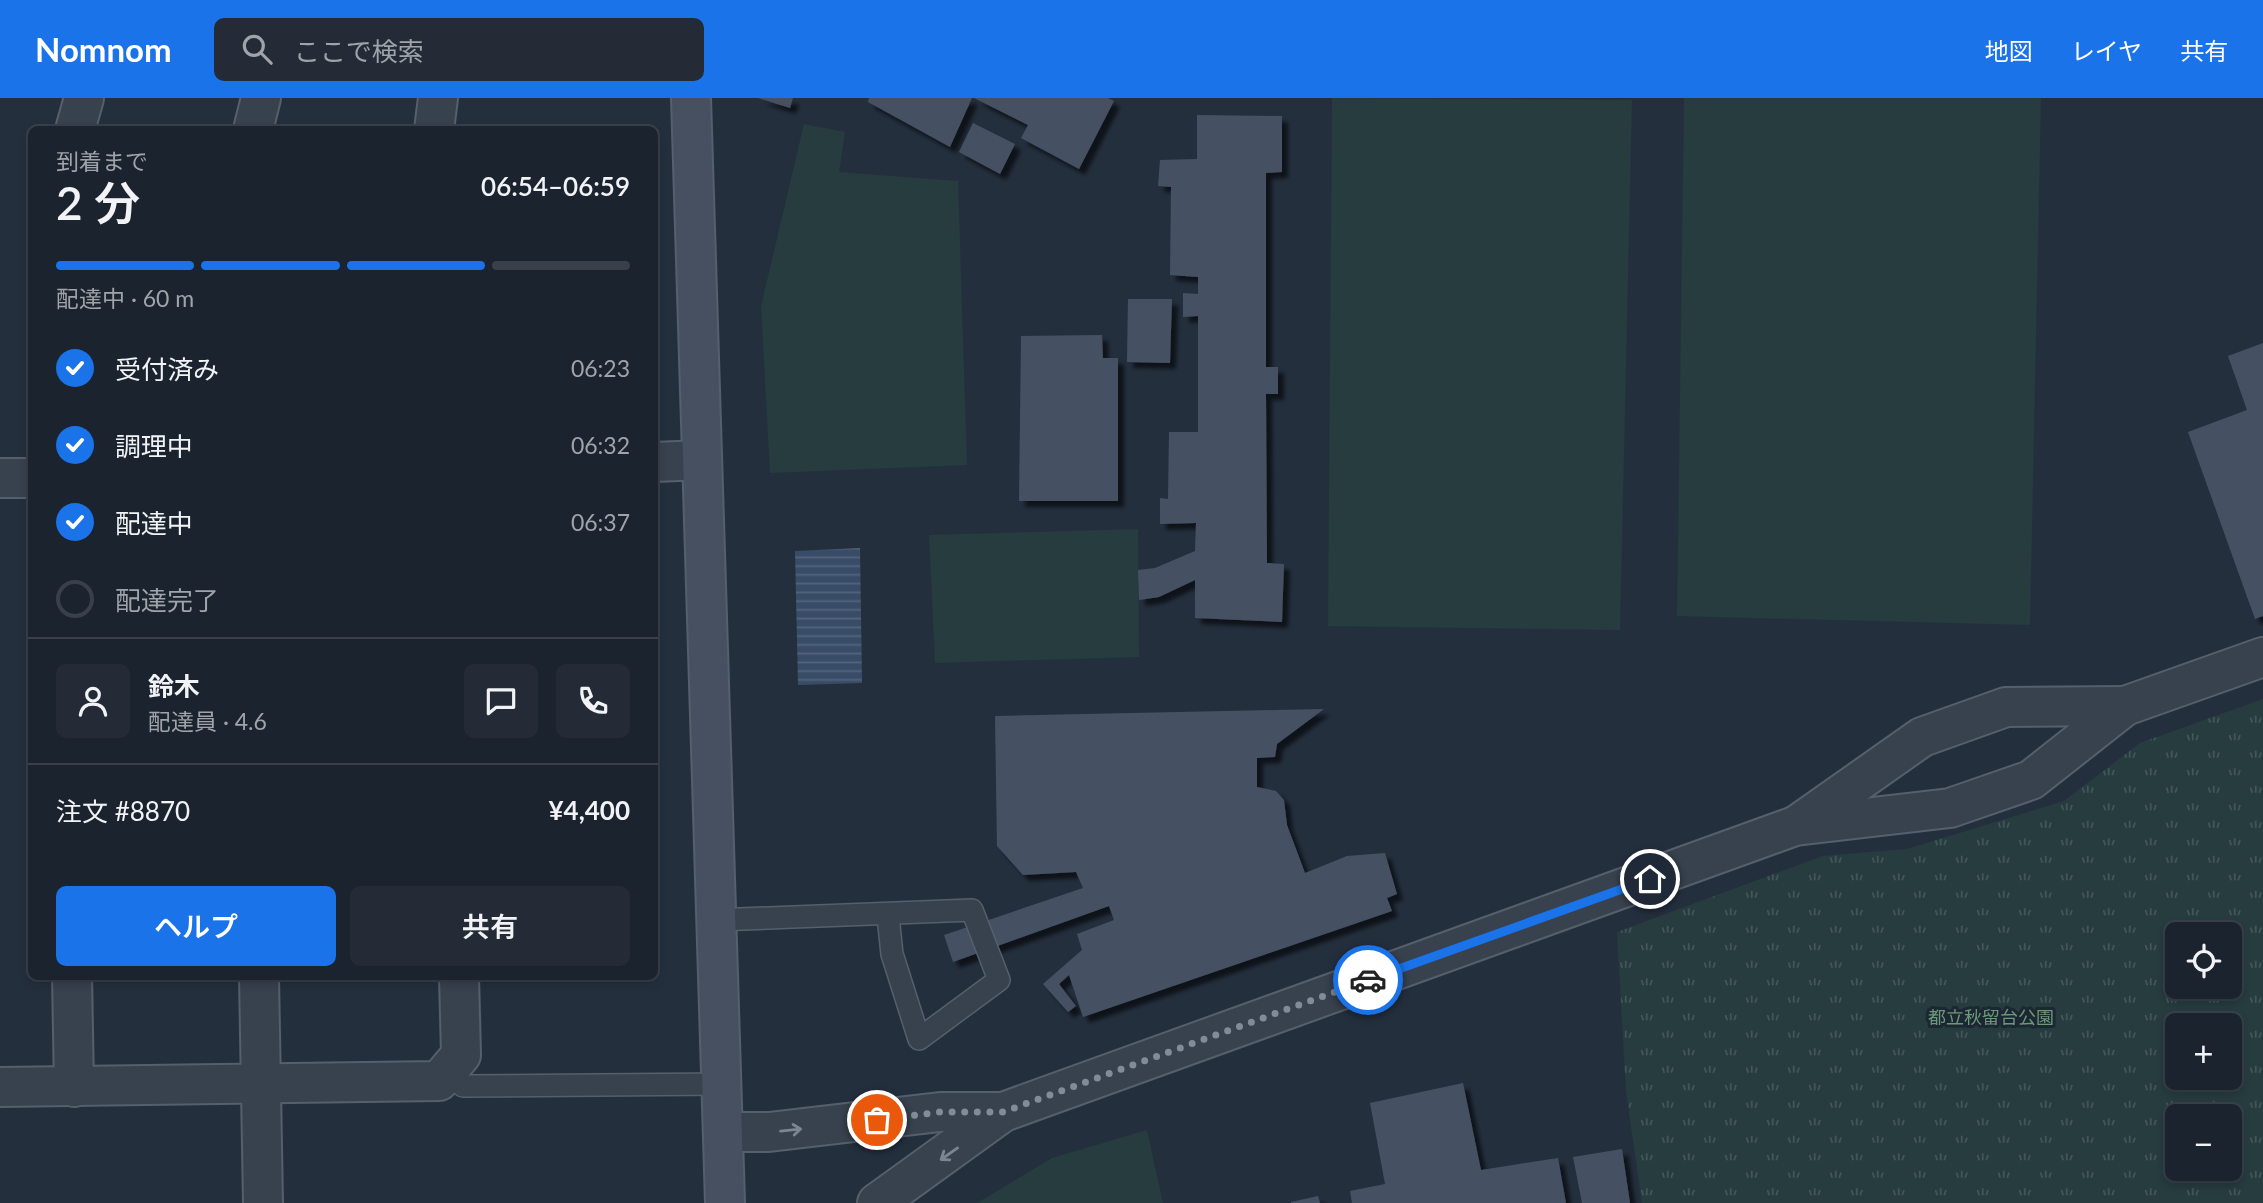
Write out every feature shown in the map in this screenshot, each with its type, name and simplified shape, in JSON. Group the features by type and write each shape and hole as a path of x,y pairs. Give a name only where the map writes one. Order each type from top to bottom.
{"street":[{"path":"76,126 84,98"},
{"path":"254,126 261,98"},
{"path":"434,126 438,98"},
{"path":"691,98 724,1203"},
{"path":"658,461 702,460"},
{"path":"0,478 28,478"},
{"path":"877,1203 1003,1112 1795,826 1950,807 2031,780 2125,706 2263,657"},
{"path":"2027,706 2041,722 2052,750 2046,768"},
{"path":"1795,826 1901,749 1922,737 2006,707 2125,706"},
{"path":"1901,749 1899,775 1908,797 1928,811"},
{"path":"72,980 74,1087"},
{"path":"259,980 263,1203"},
{"path":"0,1087 439,1081 461,1055 459,980"},
{"path":"723,1132 769,1132 940,1112 1003,1112"}],"lane":[{"path":"716,920 888,916 972,910 999,980 919,1039 892,954 888,916"},
{"path":"447,1072 463,1086 722,1084"}],"green space":[{"path":"1332,98 1632,100 1620,630 1328,626"},
{"path":"1684,98 2041,98 2030,625 1677,616"},
{"path":"804,124 845,132 839,172 958,181 967,465 770,473 761,306"},
{"path":"1138,529 1139,657 935,663 929,535"},
{"name":"都立秋留台公園","path":"2263,699 2263,1203 1642,1203 1626,1091 1617,932 1823,856 1907,849 2064,801 2140,743"},
{"path":"1147,1130 1163,1203 977,1203 1052,1158"}],"water":[{"path":"860,548 862,683 798,685 795,551"}],"building":[{"path":"758,98 793,98 790,108"},
{"path":"869,98 972,98 950,147 868,102"},
{"path":"974,98 1108,98 1114,101 1079,169 1021,138 1028,125"},
{"path":"1197,115 1282,116 1282,172 1266,173 1266,367 1278,367 1278,394 1266,394 1267,563 1284,564 1282,622 1195,618 1195,580 1159,597 1139,600 1138,570 1155,568 1195,551 1196,523 1160,524 1160,498 1168,499 1169,432 1198,432 1198,316 1183,317 1183,293 1198,294 1198,277 1170,275 1171,187 1158,186 1160,160 1197,159"},
{"path":"973,123 1015,144 1000,174 959,152"},
{"path":"1128,299 1172,299 1170,363 1127,362"},
{"path":"1102,335 1103,358 1118,358 1118,501 1019,501 1021,336"},
{"path":"2263,343 2263,616 2255,619 2188,432 2247,410 2228,356"},
{"path":"1324,709 1277,744 1275,757 1257,758 1257,787 1276,791 1284,800 1287,825 1305,873 1347,856 1385,853 1397,894 1387,898 1392,911 1083,1017 1069,975 1059,984 1076,1006 1068,1012 1043,984 1082,950 1077,934 1114,920 1109,906 953,962 944,935 1083,888 1076,872 1023,875 997,846 995,716"},
{"path":"1463,1083 1481,1170 1558,1158 1566,1203 1352,1203 1350,1191 1385,1184 1370,1103"},
{"path":"1622,1149 1630,1203 1582,1203 1573,1157"},
{"path":"1318,1196 1320,1203 1291,1203 1291,1202"}],"way so far":[{"path":"877,1120 940,1112 1003,1112 1368,980"}],"route":[{"path":"1368,980 1650,879"}]}
